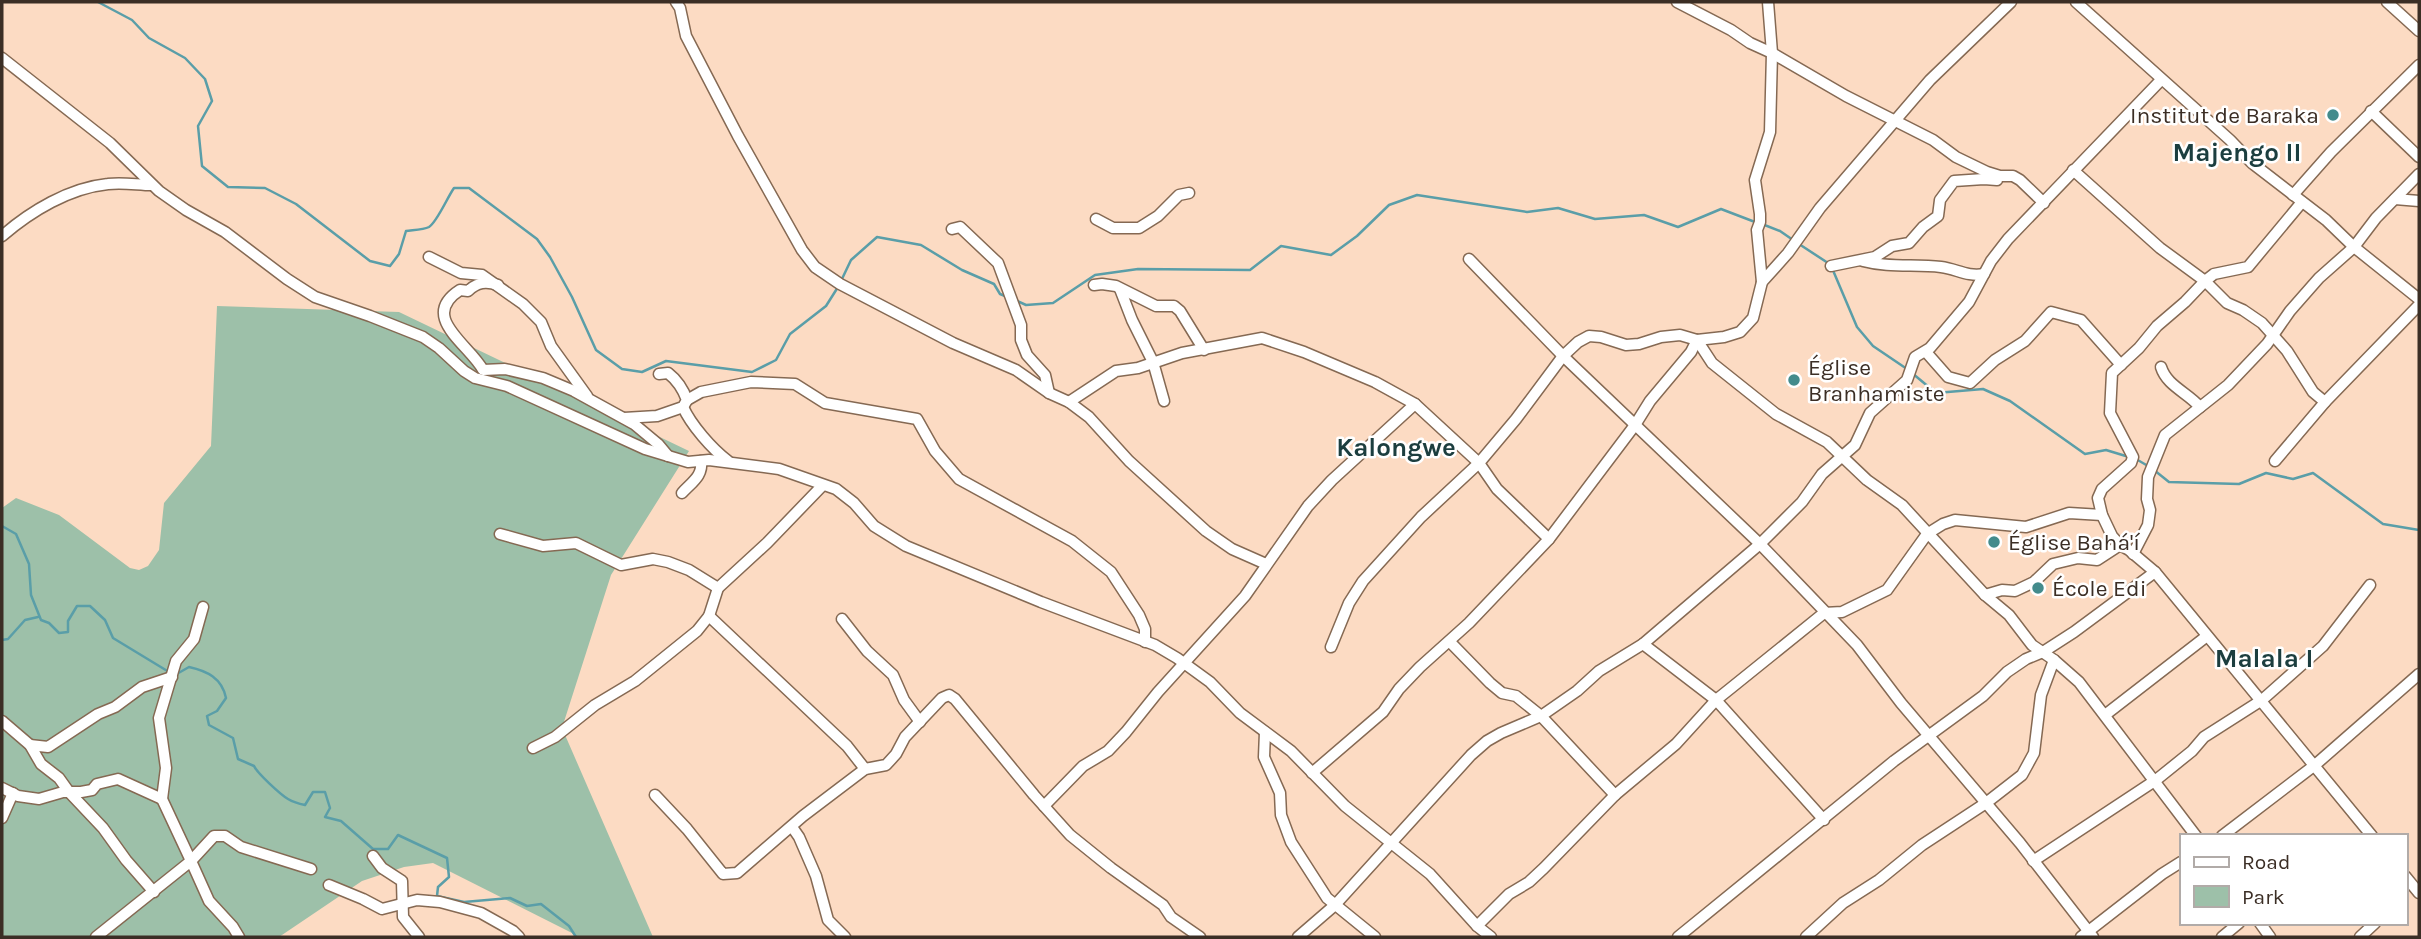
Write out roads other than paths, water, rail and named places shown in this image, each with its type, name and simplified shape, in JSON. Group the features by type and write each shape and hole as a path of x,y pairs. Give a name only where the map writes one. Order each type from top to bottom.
{"street":[{"path":"676,2 680,8 686,36 696,57 809,262 851,290 953,343 1016,370 1049,393 1069,402 1089,417 1129,461 1206,531 1232,549 1266,564"},
{"path":"1677,2 1731,30 1750,44 1772,52 1846,96 1897,120 1933,140 1956,157 1987,172 2013,176 2044,203"},
{"path":"1331,647 1349,603 1363,581 1421,517 1479,463 1563,356 1578,342 1589,336 1626,345 1680,335 1697,340 1724,337 1740,332 1753,318 1760,299 1762,282 1756,230 1760,214 1755,180 1770,132 1772,52 1768,2"},
{"path":"1762,282 1788,253 1820,208 1930,80 2011,2"},
{"path":"2076,2 2230,140 2252,163 2326,220 2354,247 2419,299"},
{"path":"2387,2 2419,31"},
{"path":"2,58 101,135 173,202 235,239 286,279 314,297 423,337 483,370 507,387"},
{"path":"2365,833 2315,765 2155,572 2112,536 2102,515 2098,498 2102,489 2131,463 2133,457 2110,413 2112,373 2205,281 2214,274 2248,267 2297,198 2371,111 2419,65"},
{"path":"1298,937 1335,905 1487,741 1541,716 1599,671 1643,644 1760,544 1802,502 1822,474 1855,445 1872,411 1910,377 1915,356 1926,352 1969,302 2008,239 2161,80"},
{"path":"2371,111 2419,157"},
{"path":"2073,170 2160,248 2205,281 2227,303 2262,323 2287,351 2312,392 2325,402"},
{"path":"2133,554 2148,525 2148,477 2165,435 2228,385 2319,278 2354,247 2375,218 2419,174"},
{"path":"1831,265 1875,257 1892,246 1909,243 1923,227 1938,216 1940,200 1954,181 2020,180"},
{"path":"2,236 23,218 75,192 109,184 152,185"},
{"path":"1096,219 1113,228 1139,228 1158,216 1179,195 1188,192"},
{"path":"2395,199 2419,201"},
{"path":"952,229 960,227 998,263 1021,325 1021,340 1027,355 1045,375 1049,393"},
{"path":"429,257 461,273 482,275 523,304 541,322 551,346 591,401"},
{"path":"1469,259 1563,356 1760,544 1857,645 2033,861 2088,936 2142,889 2180,863"},
{"path":"1857,259 1895,267 1943,267 1972,276 1984,274"},
{"path":"483,370 453,336 444,310 449,297 460,290 468,291 473,286 488,282 498,285"},
{"path":"1094,285 1102,284 1120,289 1156,306 1174,306 1180,311 1203,350"},
{"path":"1120,289 1129,315 1153,362 1164,401"},
{"path":"2276,461 2325,402 2419,305"},
{"path":"1926,352 1948,377 1970,383 1996,360 2025,341 2051,313 2081,320 2121,365"},
{"path":"1069,402 1116,371 1262,338 1304,352 1375,382 1415,404 1479,463 1497,489 1549,539"},
{"path":"1312,773 1383,712 1406,681 1450,642 1549,539 1650,401 1691,352 1697,340"},
{"path":"1697,340 1712,363 1776,414 1827,442 1867,480 1902,505 1985,595 2009,615 2032,645 2079,682 2195,834"},
{"path":"439,348 464,371 485,382 507,387 645,449 688,462 729,462 779,469 844,494 874,526 906,546 1155,645 1210,682 1240,713 1291,751 1345,806 1430,874 1477,926 1491,937"},
{"path":"2161,367 2169,383 2190,395 2200,407"},
{"path":"483,370 505,369 543,378 643,430 668,456"},
{"path":"659,374 668,373 675,378 684,392 689,420 715,451 729,462"},
{"path":"622,419 657,416 685,404 701,392 751,382 795,384 825,403 917,419 935,451 959,479 1072,541 1111,572 1139,615 1145,642"},
{"path":"1044,806 1083,766 1113,746 1245,596 1308,506 1332,480 1415,404"},
{"path":"682,493 702,470 701,461"},
{"path":"533,748 555,737 595,705 635,681 698,631 709,616 718,588 766,544 822,486"},
{"path":"1477,926 1509,894 1530,882 1615,795 1676,744 1716,700 1824,612 1842,612 1887,590 1927,534 1955,520 2026,527 2069,513 2102,515"},
{"path":"500,534 543,546 576,543 621,565 653,559 668,562 689,570 718,588"},
{"path":"1985,595 2002,590 2015,591 2034,582 2053,564 2078,558 2097,560 2120,545"},
{"path":"1678,937 1894,761 1983,696 2007,672 2074,632 2155,572"},
{"path":"2033,861 2156,780 2192,751 2204,737 2262,700 2323,646 2370,585"},
{"path":"203,607 194,639 176,661 159,718 166,768 162,799 209,901 239,937"},
{"path":"709,616 847,746 865,769"},
{"path":"842,619 867,650 893,675 904,700 920,722"},
{"path":"2105,715 2207,636"},
{"path":"1450,642 1502,693 1516,696 1541,716 1615,795"},
{"path":"1643,644 1716,700 1824,820"},
{"path":"1806,937 1843,903 2022,775 2034,753 2042,695 2054,660"},
{"path":"2224,834 2315,765 2419,674"},
{"path":"30,746 48,747 98,714 116,707 142,687 172,677"},
{"path":"655,795 723,874 737,873 803,816 865,769 886,765 905,737 942,698 949,695 1070,835 1163,905 1171,917 1200,937"},
{"path":"2,721 30,746 41,764 59,778 154,892"},
{"path":"1265,732 1264,757 1280,793 1281,815 1285,828 1317,884 1335,905 1375,937"},
{"path":"8,801 92,790 97,784 118,779 162,799"},
{"path":"2,788 8,801 2,818"},
{"path":"792,827 816,876 828,920 845,937"},
{"path":"96,937 191,861 214,836 225,836 241,847 311,869"},
{"path":"373,856 382,868 401,881 404,888 402,905 405,922 419,937"},
{"path":"329,885 382,909 428,900 481,913 519,937"},
{"path":"2222,937 2237,925"},
{"path":"2360,937 2373,925"}],"waterway":[{"path":"98,2 132,20 149,38 185,58 205,79 212,101 198,126 202,166 228,187 265,188 296,204 370,261 390,266 399,254 406,231 429,227 454,188 469,188 537,239 572,297 596,350 622,369 642,372 666,361 752,372 776,360 790,334 826,306 838,287"},
{"path":"1015,300 1026,305 1053,303 1095,275 1138,269 1250,270 1281,246 1331,255 1357,236 1389,205 1417,195 1527,212 1558,208 1595,219 1644,215 1678,227 1721,209 1755,222"},
{"path":"1762,224 1793,240"},
{"path":"841,281 851,260 877,237 921,245 962,270 994,284 1000,294 1005,296"},
{"path":"1799,244 1828,263"},
{"path":"1832,268 1857,327 1873,346 1907,369"},
{"path":"1912,373 1936,393 1983,389 2010,401 2085,454 2106,450 2129,457"},
{"path":"2136,459 2148,466"},
{"path":"2154,470 2169,482 2239,484 2266,473 2293,479 2313,473 2383,524 2419,530"},
{"path":"2,526 16,534 29,564 31,595 41,620 49,623 59,633 68,632 68,621 77,606 90,606 105,620 113,638 169,672"},
{"path":"2,640 8,639 25,620 38,617"},
{"path":"175,675 189,667 208,673 217,680 226,698 217,711 207,716 209,725 233,738 238,759 254,766 288,799 305,805 313,792 325,792 330,808 325,817 341,821 373,849 388,849 398,835 447,858 449,877 438,887 437,896 464,902 510,898 527,906 541,904 569,926 576,937"}],"place":[{"name":"Institut de Baraka","path":"2333,115"},
{"name":"Église Branhamiste","path":"1794,380"},
{"name":"Église Bahá'í","path":"1994,542"},
{"name":"École Edi","path":"2038,588"}],"district":[{"name":"Majengo II","path":"2237,152"},
{"name":"Kalongwe","path":"1396,447"},
{"name":"Malala I","path":"2264,658"}]}
